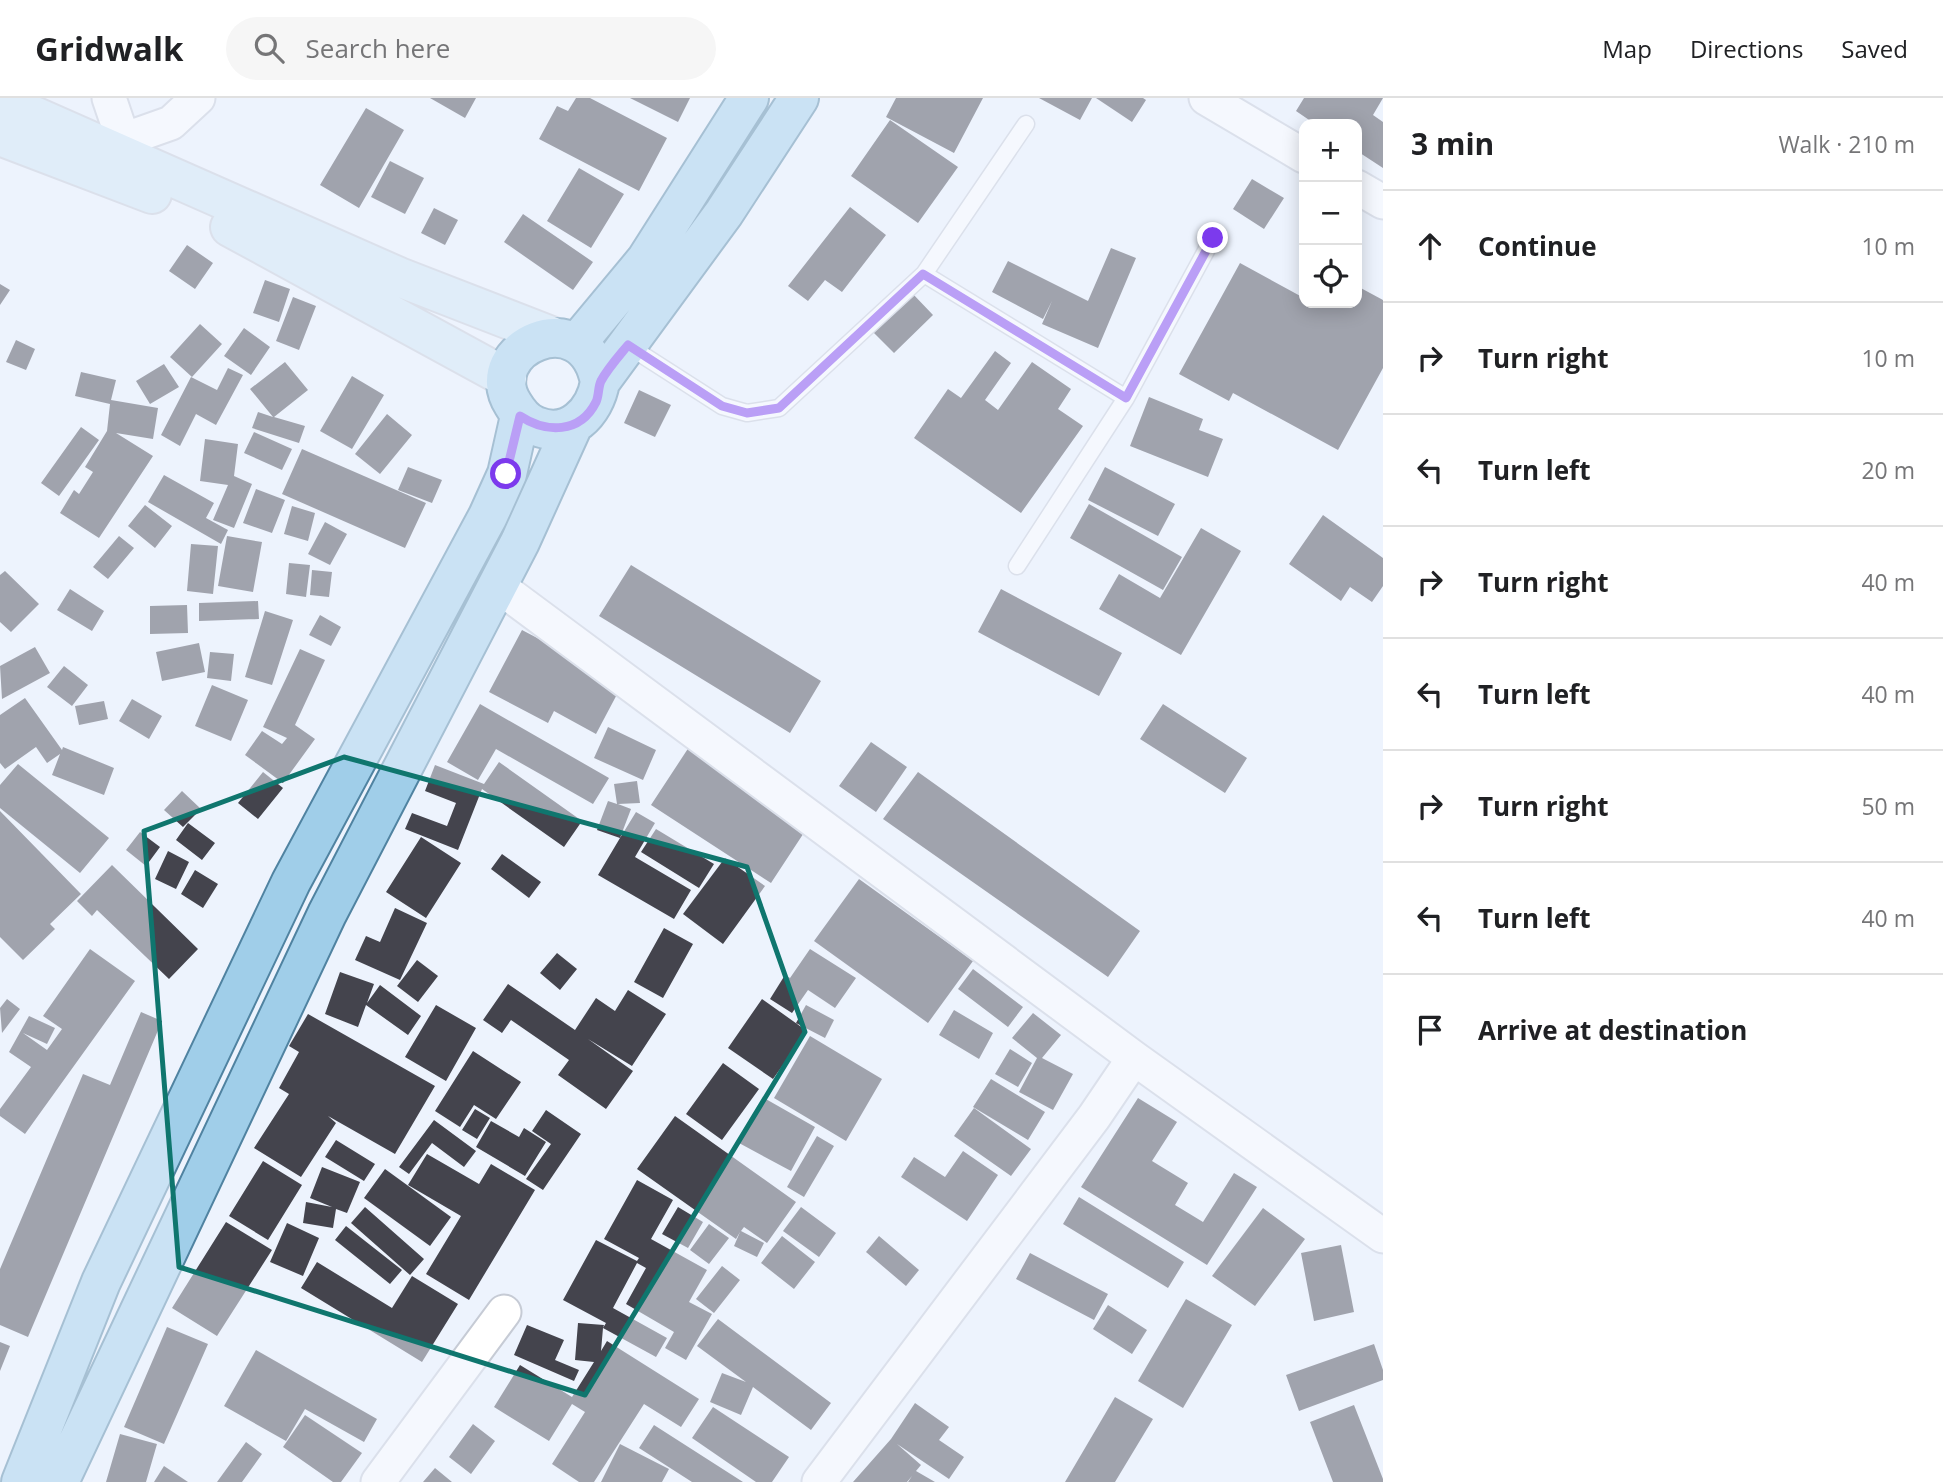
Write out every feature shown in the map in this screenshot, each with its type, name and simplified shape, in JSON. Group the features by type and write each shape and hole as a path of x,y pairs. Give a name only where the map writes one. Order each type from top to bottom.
{"main road":[{"path":"0,101 126,149 400,277 564,339 589,353 597,366 600,382 597,400 588,415 573,425 555,429 536,426 520,416 509,398 507,377 514,357 530,342 564,339 646,260 750,98"},
{"path":"600,382 724,213 799,98"},
{"path":"0,136 207,215 507,377"},
{"path":"21,1482 101,1282 291,882 488,516 506,474 520,416"},
{"path":"59,1482 327,914 498,586 573,425"}],"street":[{"path":"109,98 126,149 171,123 198,98"},
{"path":"1206,98 1299,153"},
{"path":"1362,190 1383,202"},
{"path":"498,586 1134,1058 1383,1236"},
{"path":"819,1482 1094,1117 1134,1058"},
{"path":"378,1482 504,1312"}],"lane":[{"path":"628,345 722,406 747,413 779,408 923,274 1026,124"},
{"path":"1017,566 1126,398 1213,238"},
{"path":"923,274 1126,398"}],"highlighted area":[{"path":"344,757 747,867 805,1032 585,1395 179,1267 144,831"}],"building":[{"path":"430,98 476,98 465,118"},
{"path":"576,98 590,98 667,138 639,191 539,139 557,106 568,111"},
{"path":"630,98 690,98 678,122"},
{"path":"896,98 983,98 954,153 886,117"},
{"path":"1039,98 1092,98 1080,120"},
{"path":"1096,98 1143,98 1146,100 1132,122"},
{"path":"1304,98 1383,98 1373,115 1383,122 1383,168 1362,154 1362,119 1308,119 1296,111"},
{"path":"366,108 404,130 359,208 320,185"},
{"path":"890,120 958,167 918,223 851,176"},
{"path":"390,161 424,178 405,214 371,197"},
{"path":"579,168 624,194 591,248 547,221"},
{"path":"1252,179 1284,198 1264,229 1233,209"},
{"path":"850,207 886,235 842,292 825,280 808,301 788,286"},
{"path":"434,208 458,220 445,245 421,233"},
{"path":"523,214 593,262 573,290 504,242"},
{"path":"187,245 213,263 195,289 169,271"},
{"path":"1111,248 1136,258 1098,348 1042,324 1052,301 1043,319 992,292 1008,261 1088,301"},
{"path":"1240,263 1299,295 1299,308 1362,308 1362,289 1383,300 1383,368 1338,450 1233,393 1229,401 1179,374"},
{"path":"265,280 290,289 279,322 253,313"},
{"path":"0,284 10,290 0,305"},
{"path":"912,293 933,315 894,353 873,332"},
{"path":"293,297 316,306 299,350 276,341"},
{"path":"200,324 222,344 192,377 170,357"},
{"path":"244,328 270,347 251,375 224,356"},
{"path":"16,340 35,349 26,370 6,362"},
{"path":"995,351 1011,363 985,400 998,410 1032,362 1071,389 1058,409 1083,426 1021,513 914,438 948,389 961,398"},
{"path":"285,362 308,390 274,417 305,426 299,443 252,428 258,412 273,417 250,389"},
{"path":"164,364 179,387 150,404 136,381"},
{"path":"228,368 243,375 216,425 196,414 180,446 161,435 191,377 217,390"},
{"path":"81,372 116,380 111,400 158,408 153,439 116,433 153,456 99,538 60,513 74,490 79,494 93,472 85,467 107,431 110,404 75,396"},
{"path":"352,376 384,395 352,449 320,431"},
{"path":"639,390 671,405 655,437 624,423"},
{"path":"1149,397 1203,419 1199,430 1223,439 1208,477 1130,446"},
{"path":"387,414 412,435 380,474 355,454"},
{"path":"81,427 99,440 59,496 41,483"},
{"path":"254,432 292,449 282,470 244,453"},
{"path":"205,439 238,444 234,476 252,484 234,528 213,520 228,485 200,481"},
{"path":"302,449 426,503 405,548 282,494"},
{"path":"408,467 442,480 432,503 398,490"},
{"path":"1105,467 1175,504 1158,536 1088,500"},
{"path":"164,475 214,503 206,518 228,530 221,544 148,502"},
{"path":"256,489 285,500 272,533 243,523"},
{"path":"1089,504 1182,557 1163,590 1070,538"},
{"path":"145,505 172,526 155,548 128,526"},
{"path":"292,506 315,513 308,541 284,534"},
{"path":"1323,515 1383,558 1383,586 1372,602 1350,587 1341,601 1289,564"},
{"path":"325,522 347,534 330,565 308,554"},
{"path":"1201,528 1241,551 1181,655 1099,609 1119,574 1160,598"},
{"path":"119,536 134,548 108,579 93,567"},
{"path":"227,536 262,542 253,592 218,586"},
{"path":"191,544 218,546 213,594 187,591"},
{"path":"289,563 310,565 306,597 286,594"},
{"path":"631,565 821,681 790,733 599,616"},
{"path":"312,570 332,572 329,597 310,595"},
{"path":"5,571 39,604 11,632 0,622 0,575"},
{"path":"70,589 104,611 92,631 57,610"},
{"path":"1001,589 1122,653 1099,696 978,632"},
{"path":"258,601 259,619 199,621 199,603"},
{"path":"187,605 188,633 150,634 150,606"},
{"path":"265,611 293,620 272,685 245,677"},
{"path":"320,615 341,627 331,646 309,635"},
{"path":"522,630 623,683 596,734 554,711 548,723 489,692"},
{"path":"199,643 205,672 162,681 156,652"},
{"path":"35,647 50,673 2,699 0,666"},
{"path":"300,649 325,660 295,725 315,739 283,783 245,755 262,731 282,744 287,738 263,727"},
{"path":"210,652 234,654 231,681 207,678"},
{"path":"64,666 88,685 72,706 47,687"},
{"path":"212,685 248,700 231,741 195,726"},
{"path":"25,698 62,750 63,747 114,768 104,795 52,775 60,754 47,763 36,747 5,769 0,763 0,715"},
{"path":"132,699 162,716 149,739 119,721"},
{"path":"104,701 108,719 79,725 75,706"},
{"path":"480,704 609,778 593,804 496,749 478,780 447,762"},
{"path":"1163,704 1247,758 1225,793 1140,739"},
{"path":"608,727 656,750 643,780 594,758"},
{"path":"871,742 907,767 876,812 839,786"},
{"path":"691,744 811,822 771,883 651,805"},
{"path":"499,762 582,821 564,847 482,789 458,850 405,829 412,813 447,826 456,803 425,791 435,765 484,784"},
{"path":"18,764 109,838 80,873 0,808 0,785"},
{"path":"263,772 283,788 258,819 238,803"},
{"path":"918,772 1140,931 1108,977 883,819"},
{"path":"637,781 640,803 618,804 631,809 620,838 597,830 608,801 617,804 614,784"},
{"path":"182,791 201,809 183,827 164,810"},
{"path":"0,811 81,894 50,924 55,929 23,960 0,937"},
{"path":"636,812 655,823 635,857 691,890 674,919 598,875"},
{"path":"188,823 215,843 202,860 176,840"},
{"path":"656,829 714,864 699,888 641,852"},
{"path":"140,832 160,847 146,866 126,850"},
{"path":"421,837 461,863 426,918 386,892"},
{"path":"168,851 189,862 176,889 155,879"},
{"path":"502,854 541,882 529,898 491,869"},
{"path":"725,858 765,886 723,944 683,914"},
{"path":"112,865 198,949 169,979 97,910 92,916 77,901"},
{"path":"195,870 218,884 203,908 181,894"},
{"path":"859,879 973,961 928,1023 814,941"},
{"path":"395,908 427,923 400,980 355,960 366,936 380,942"},
{"path":"664,928 693,944 663,998 634,982"},
{"path":"90,949 135,981 25,1134 0,1116 0,1109 31,1067 9,1052 29,1016 55,1028 47,1044 23,1033 47,1050 62,1029 43,1016"},
{"path":"810,949 856,978 835,1008 808,990 792,1013 770,999 785,975 790,978"},
{"path":"557,953 577,969 560,990 540,973"},
{"path":"417,960 438,976 418,1002 397,986"},
{"path":"973,969 1023,1007 1008,1027 958,989"},
{"path":"340,972 374,984 367,1003 380,985 421,1016 408,1035 366,1005 358,1027 325,1014"},
{"path":"508,984 575,1030 596,998 615,1011 628,990 666,1014 632,1066 588,1039 633,1071 606,1109 558,1075 569,1060 511,1020 502,1033 483,1020"},
{"path":"7,999 20,1009 2,1033 0,1008"},
{"path":"762,999 807,1031 773,1079 728,1048"},
{"path":"436,1005 476,1028 446,1081 405,1057"},
{"path":"806,1005 834,1020 825,1038 796,1023"},
{"path":"954,1010 993,1033 979,1059 939,1035"},
{"path":"141,1012 162,1021 28,1337 0,1325 0,1269 83,1074 110,1085"},
{"path":"1033,1013 1061,1035 1042,1058 1073,1074 1053,1110 1019,1092 1037,1058 1012,1038"},
{"path":"308,1014 435,1086 395,1154 328,1116 336,1123 301,1177 254,1148 289,1094 279,1088 299,1052 289,1046"},
{"path":"810,1036 882,1079 846,1141 774,1098"},
{"path":"1010,1049 1032,1063 1018,1087 995,1074"},
{"path":"473,1051 521,1082 496,1119 474,1105 460,1127 435,1111"},
{"path":"723,1063 759,1089 722,1140 686,1114"},
{"path":"991,1079 1045,1112 1028,1140 973,1107"},
{"path":"764,1098 815,1127 791,1171 739,1143"},
{"path":"1138,1098 1177,1122 1152,1161 1188,1183 1175,1205 1203,1222 1234,1173 1257,1187 1207,1265 1081,1187"},
{"path":"974,1108 1031,1149 1011,1176 954,1136"},
{"path":"475,1109 490,1118 477,1139 462,1130"},
{"path":"546,1110 581,1134 543,1190 526,1179 551,1144 532,1131"},
{"path":"675,1116 796,1202 767,1243 744,1227 741,1231 764,1243 757,1257 734,1246 740,1232 736,1239 637,1169"},
{"path":"434,1120 476,1151 464,1167 432,1143 409,1174 399,1167"},
{"path":"491,1121 519,1137 524,1128 546,1142 525,1176 476,1147"},
{"path":"817,1136 834,1146 804,1197 787,1187"},
{"path":"336,1140 375,1164 364,1181 325,1157"},
{"path":"963,1151 998,1175 967,1221 901,1177 914,1157 945,1177"},
{"path":"427,1154 479,1184 491,1164 535,1190 469,1300 426,1274 461,1216 408,1185"},
{"path":"263,1161 302,1185 268,1240 229,1216"},
{"path":"322,1167 360,1182 347,1213 336,1209 333,1228 303,1223 306,1202 332,1207 310,1198"},
{"path":"385,1169 451,1217 430,1246 364,1198"},
{"path":"637,1180 673,1200 651,1239 707,1270 689,1302 712,1314 686,1360 665,1348 674,1332 626,1304 646,1268 637,1263 613,1308 667,1338 656,1357 603,1328 606,1323 563,1300 596,1240 637,1261 639,1258 604,1239"},
{"path":"1079,1197 1184,1262 1168,1288 1063,1224"},
{"path":"365,1207 424,1259 410,1275 351,1223"},
{"path":"678,1207 703,1222 688,1248 662,1234"},
{"path":"801,1207 836,1233 819,1257 783,1231"},
{"path":"1263,1208 1305,1239 1255,1306 1212,1276"},
{"path":"226,1222 272,1250 217,1336 172,1308"},
{"path":"287,1223 319,1238 303,1276 270,1262"},
{"path":"709,1224 729,1238 709,1264 690,1250"},
{"path":"346,1226 402,1270 390,1284 335,1240"},
{"path":"782,1236 815,1262 794,1289 761,1263"},
{"path":"879,1236 919,1270 906,1286 866,1252"},
{"path":"1341,1245 1354,1312 1314,1321 1301,1253"},
{"path":"1030,1253 1108,1294 1094,1320 1016,1279"},
{"path":"317,1262 392,1308 412,1276 458,1304 422,1362 301,1288"},
{"path":"722,1266 740,1280 714,1313 696,1299"},
{"path":"1186,1299 1232,1325 1183,1408 1138,1381"},
{"path":"1108,1305 1147,1330 1132,1354 1093,1329"},
{"path":"718,1319 831,1403 811,1430 753,1387 741,1415 710,1402 722,1373 746,1382 697,1346"},
{"path":"578,1323 604,1325 601,1351 607,1341 699,1399 681,1427 644,1404 594,1482 579,1482 552,1464 585,1412 572,1404 549,1441 494,1407 520,1365 572,1397 594,1362 575,1360"},
{"path":"527,1325 564,1340 555,1360 579,1370 574,1381 514,1355"},
{"path":"167,1327 208,1344 164,1444 124,1427"},
{"path":"0,1342 10,1346 0,1371"},
{"path":"1374,1344 1383,1370 1383,1380 1299,1411 1286,1375"},
{"path":"256,1350 377,1419 364,1442 305,1409 286,1441 224,1406"},
{"path":"1115,1397 1153,1419 1115,1482 1065,1482"},
{"path":"915,1403 949,1427 939,1440 964,1457 949,1479 897,1444 921,1465 916,1471 935,1482 908,1482 912,1476 907,1482 853,1482 891,1439"},
{"path":"1354,1405 1383,1482 1333,1482 1310,1422"},
{"path":"713,1407 789,1457 772,1482 756,1482 692,1438"},
{"path":"305,1415 362,1453 341,1482 333,1482 283,1447"},
{"path":"473,1424 495,1441 471,1474 449,1457"},
{"path":"654,1425 743,1482 692,1482 639,1448"},
{"path":"120,1434 157,1444 146,1482 106,1482"},
{"path":"246,1442 262,1454 242,1482 217,1482"},
{"path":"620,1444 669,1469 662,1482 601,1482"},
{"path":"164,1466 188,1482 154,1482"},
{"path":"435,1468 452,1482 423,1482"}],"route":[{"path":"506,474 520,416 536,426 555,429 573,425 588,415 597,400 600,382 628,345 722,406 747,413 779,408 923,274 1126,398 1213,238"}]}
